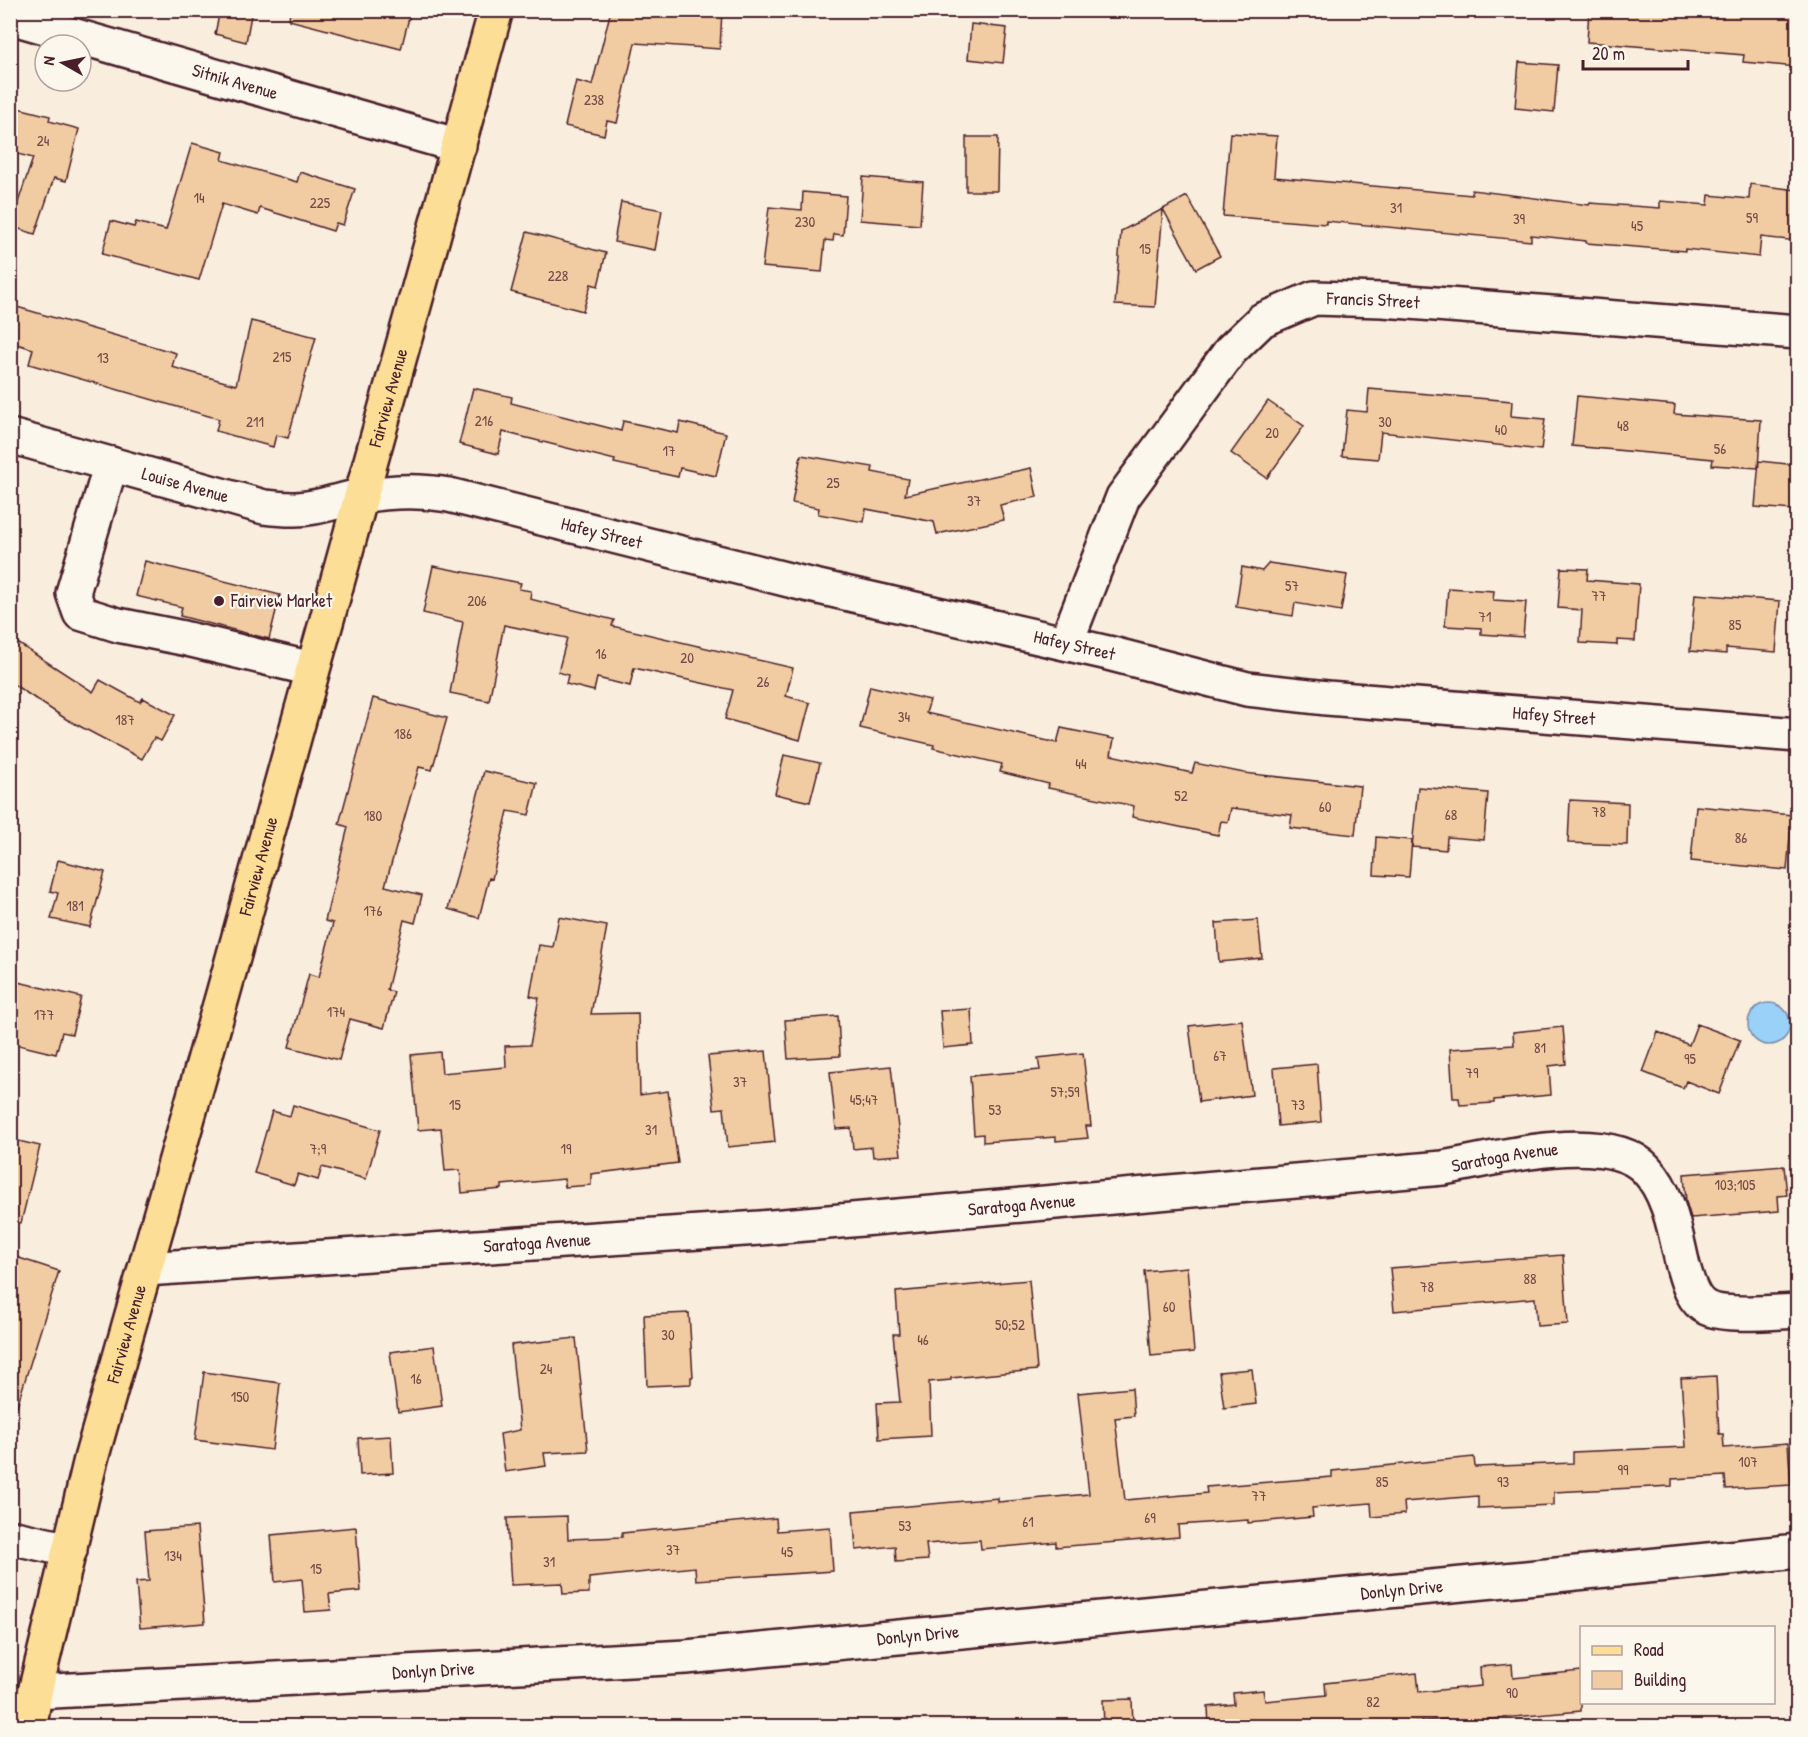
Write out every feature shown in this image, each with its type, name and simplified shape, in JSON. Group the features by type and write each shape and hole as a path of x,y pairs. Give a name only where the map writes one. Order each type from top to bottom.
{"main road":[{"name":"Fairview Avenue","path":"30,1726 35,1692 91,1459 496,10"}],"street":[{"name":"Sitnik Avenue","path":"10,17 459,146"},
{"name":"Francis Street","path":"1066,643 1123,497 1231,350 1262,320 1314,298 1383,300 1797,332"},
{"name":"Louise Avenue","path":"10,436 264,507 293,510 321,506 360,496"},
{"path":"111,464 73,593 80,613 118,625 312,669"},
{"name":"Hafey Street","path":"360,496 426,491 449,495 801,583 1066,643 1247,689 1327,698 1797,735"},
{"name":"Saratoga Avenue","path":"145,1269 760,1228 1443,1168 1543,1149 1593,1149 1623,1154 1637,1161 1655,1180 1669,1210 1692,1293 1705,1308 1732,1313 1797,1311"},
{"path":"10,1537 70,1550"},
{"name":"Donlyn Drive","path":"35,1692 686,1657 1505,1581 1797,1551"}],"water":[{"path":"1769,1003 1777,1004 1784,1009 1789,1016 1789,1032 1784,1039 1777,1044 1769,1045 1761,1044 1754,1039 1749,1032 1748,1024 1749,1016 1754,1009 1761,1004"}],"building":[{"path":"220,10 252,10 246,42 215,34"},
{"path":"290,10 411,10 401,49 289,20"},
{"path":"611,10 722,10 720,49 635,43 617,123 607,121 604,135 565,126 576,81 592,85"},
{"path":"1589,10 1670,10 1748,14 1748,10 1797,10 1797,67 1743,62 1744,55 1587,42"},
{"path":"971,24 1007,28 1003,63 968,59"},
{"path":"1519,62 1558,65 1554,112 1515,108"},
{"path":"10,106 50,116 49,121 79,129 66,181 54,178 35,234 10,226 33,158 10,152"},
{"path":"1230,133 1277,136 1274,177 1472,195 1472,190 1589,205 1590,203 1660,208 1660,201 1708,205 1709,195 1749,199 1750,184 1797,190 1797,241 1761,237 1759,257 1685,249 1685,251 1586,243 1586,241 1531,235 1531,241 1326,221 1326,224 1223,216"},
{"path":"966,137 998,137 997,191 966,191"},
{"path":"192,143 224,152 222,160 297,182 300,172 355,189 343,225 336,223 333,231 260,208 258,215 222,204 199,280 102,254 111,221 134,227 136,222 166,230"},
{"path":"863,177 923,182 920,225 860,220"},
{"path":"803,192 846,196 843,235 834,234 833,241 825,240 822,272 762,267 769,207 802,210"},
{"path":"1187,196 1220,256 1196,269 1163,209"},
{"path":"621,202 662,210 655,250 614,242"},
{"path":"1163,209 1155,307 1115,305 1121,231"},
{"path":"527,232 606,253 598,286 591,284 583,311 511,292"},
{"path":"10,305 176,353 172,367 236,385 251,321 316,337 288,438 276,435 273,447 216,431 219,419 29,364 33,349 10,342"},
{"path":"473,388 512,397 511,403 621,431 623,421 678,433 680,422 726,433 716,476 680,468 678,477 614,463 615,460 503,432 498,454 459,444"},
{"path":"1369,389 1512,401 1511,416 1545,419 1541,450 1381,432 1378,459 1342,456 1347,410 1367,412"},
{"path":"1577,396 1675,405 1674,414 1761,420 1758,468 1712,465 1713,459 1572,446"},
{"path":"1268,401 1304,426 1267,478 1231,453"},
{"path":"801,455 873,467 872,472 908,479 905,495 1031,468 1037,497 1000,505 1004,520 937,534 934,522 866,509 864,522 818,514 819,508 792,503"},
{"path":"1759,461 1797,465 1793,510 1755,507"},
{"name":"Fairview Market","path":"145,561 280,595 269,639 180,616 182,607 136,596"},
{"path":"1269,563 1347,575 1341,611 1295,603 1293,616 1236,607 1242,567 1262,571"},
{"path":"433,566 521,583 519,589 531,591 530,599 614,620 612,626 793,668 786,696 810,703 800,740 725,719 733,690 634,668 630,686 597,678 594,691 566,684 568,675 558,672 567,638 504,625 489,701 450,693 463,622 423,613"},
{"path":"1561,568 1588,569 1587,580 1639,584 1635,641 1617,640 1617,645 1580,643 1582,610 1558,608"},
{"path":"1448,588 1494,591 1493,600 1526,602 1523,637 1481,634 1481,628 1445,626"},
{"path":"1695,594 1780,601 1776,652 1726,648 1726,654 1690,651"},
{"path":"10,638 93,692 100,680 140,702 143,698 175,715 161,741 154,738 142,759 66,719 10,682"},
{"path":"870,686 930,700 926,713 1057,743 1061,728 1114,739 1111,755 1192,773 1195,763 1244,773 1360,786 1355,835 1290,828 1292,815 1231,808 1228,822 1221,821 1218,835 1132,817 1134,806 1048,788 1049,784 1000,772 1002,764 860,728"},
{"path":"373,698 447,718 432,770 419,767 385,886 422,895 415,923 404,920 387,990 394,992 384,1028 350,1019 339,1060 289,1047 309,974 319,977 333,923 325,921 348,827 339,824"},
{"path":"784,755 820,763 810,802 775,794"},
{"path":"484,771 537,783 529,815 508,811 492,879 489,878 479,918 448,909"},
{"path":"1418,787 1488,793 1484,840 1447,837 1446,850 1412,847"},
{"path":"1570,800 1628,803 1627,845 1568,843"},
{"path":"1696,806 1792,815 1787,870 1691,861"},
{"path":"1376,837 1412,840 1409,877 1374,875"},
{"path":"58,860 105,872 90,927 51,919 58,893 50,891"},
{"path":"559,917 607,926 591,1014 638,1013 640,1095 668,1091 678,1163 591,1174 591,1185 565,1187 564,1179 502,1185 502,1189 462,1193 460,1170 445,1171 441,1128 418,1130 411,1055 440,1052 442,1073 506,1067 505,1046 530,1045 539,998 530,996 539,945 553,947"},
{"path":"1258,920 1262,958 1219,962 1216,923"},
{"path":"10,980 81,997 72,1034 62,1032 56,1054 10,1043"},
{"path":"971,1009 973,1045 943,1048 940,1011"},
{"path":"838,1016 840,1056 788,1059 785,1020"},
{"path":"1242,1020 1252,1095 1199,1102 1189,1026"},
{"path":"1697,1024 1740,1040 1719,1094 1686,1081 1683,1088 1643,1072 1658,1032 1689,1045"},
{"path":"1563,1027 1566,1064 1549,1066 1551,1095 1460,1105 1459,1098 1453,1098 1450,1049 1514,1045 1513,1032"},
{"path":"766,1051 775,1142 728,1147 724,1108 714,1109 708,1056"},
{"path":"1083,1053 1091,1126 1086,1126 1088,1138 1056,1141 1056,1137 983,1142 983,1134 974,1135 970,1076 1040,1070 1038,1058"},
{"path":"1317,1064 1321,1122 1278,1126 1274,1068"},
{"path":"891,1066 901,1155 873,1157 872,1147 853,1149 851,1128 836,1129 830,1072"},
{"path":"293,1105 380,1130 366,1179 322,1167 318,1180 298,1174 294,1185 254,1173 272,1111 290,1116"},
{"path":"10,1139 40,1146 21,1223 10,1222"},
{"path":"1784,1166 1787,1195 1778,1196 1779,1211 1691,1218 1686,1202 1684,1174"},
{"path":"10,1255 59,1271 17,1406 10,1405"},
{"path":"1563,1255 1568,1324 1537,1326 1535,1298 1394,1311 1390,1268"},
{"path":"1187,1267 1194,1352 1151,1356 1144,1271"},
{"path":"1029,1280 1037,1370 929,1382 931,1436 879,1439 877,1403 900,1402 893,1334 899,1334 896,1292"},
{"path":"689,1313 693,1377 691,1377 691,1384 647,1386 644,1315"},
{"path":"576,1338 588,1451 544,1453 546,1466 505,1472 500,1434 520,1430 511,1345"},
{"path":"434,1346 442,1406 398,1412 390,1352"},
{"path":"1252,1369 1256,1404 1224,1408 1219,1372"},
{"path":"204,1372 280,1383 272,1450 195,1440"},
{"path":"1716,1376 1719,1434 1723,1434 1724,1448 1788,1443 1791,1485 1726,1489 1725,1476 1672,1479 1672,1486 1554,1492 1554,1505 1478,1508 1478,1496 1404,1502 1405,1514 1372,1517 1371,1503 1312,1508 1313,1517 1248,1523 1248,1520 1178,1525 1179,1537 1056,1547 1056,1542 981,1549 980,1540 926,1544 928,1560 896,1562 895,1546 856,1550 853,1511 998,1498 998,1502 1089,1494 1078,1393 1132,1388 1134,1416 1115,1418 1125,1500 1207,1493 1206,1487 1332,1477 1332,1471 1474,1457 1475,1467 1573,1463 1573,1452 1686,1447 1681,1378"},
{"path":"391,1436 393,1473 360,1475 358,1438"},
{"path":"567,1516 568,1539 622,1537 622,1533 776,1518 777,1531 830,1527 833,1571 696,1580 695,1567 589,1578 589,1593 563,1594 562,1583 511,1585 507,1518"},
{"path":"197,1527 205,1623 140,1628 136,1582 149,1581 145,1531"},
{"path":"356,1527 361,1591 329,1594 331,1610 305,1612 302,1579 275,1582 271,1535"},
{"path":"1512,1664 1513,1678 1580,1671 1581,1711 1448,1723 1448,1719 1373,1726 1209,1726 1208,1707 1234,1704 1233,1693 1263,1690 1265,1701 1326,1695 1325,1683 1417,1673 1419,1692 1481,1686 1480,1667"},
{"path":"1132,1699 1133,1726 1104,1726 1103,1700"}],"place":[{"name":"Fairview Market","path":"219,601"}]}
